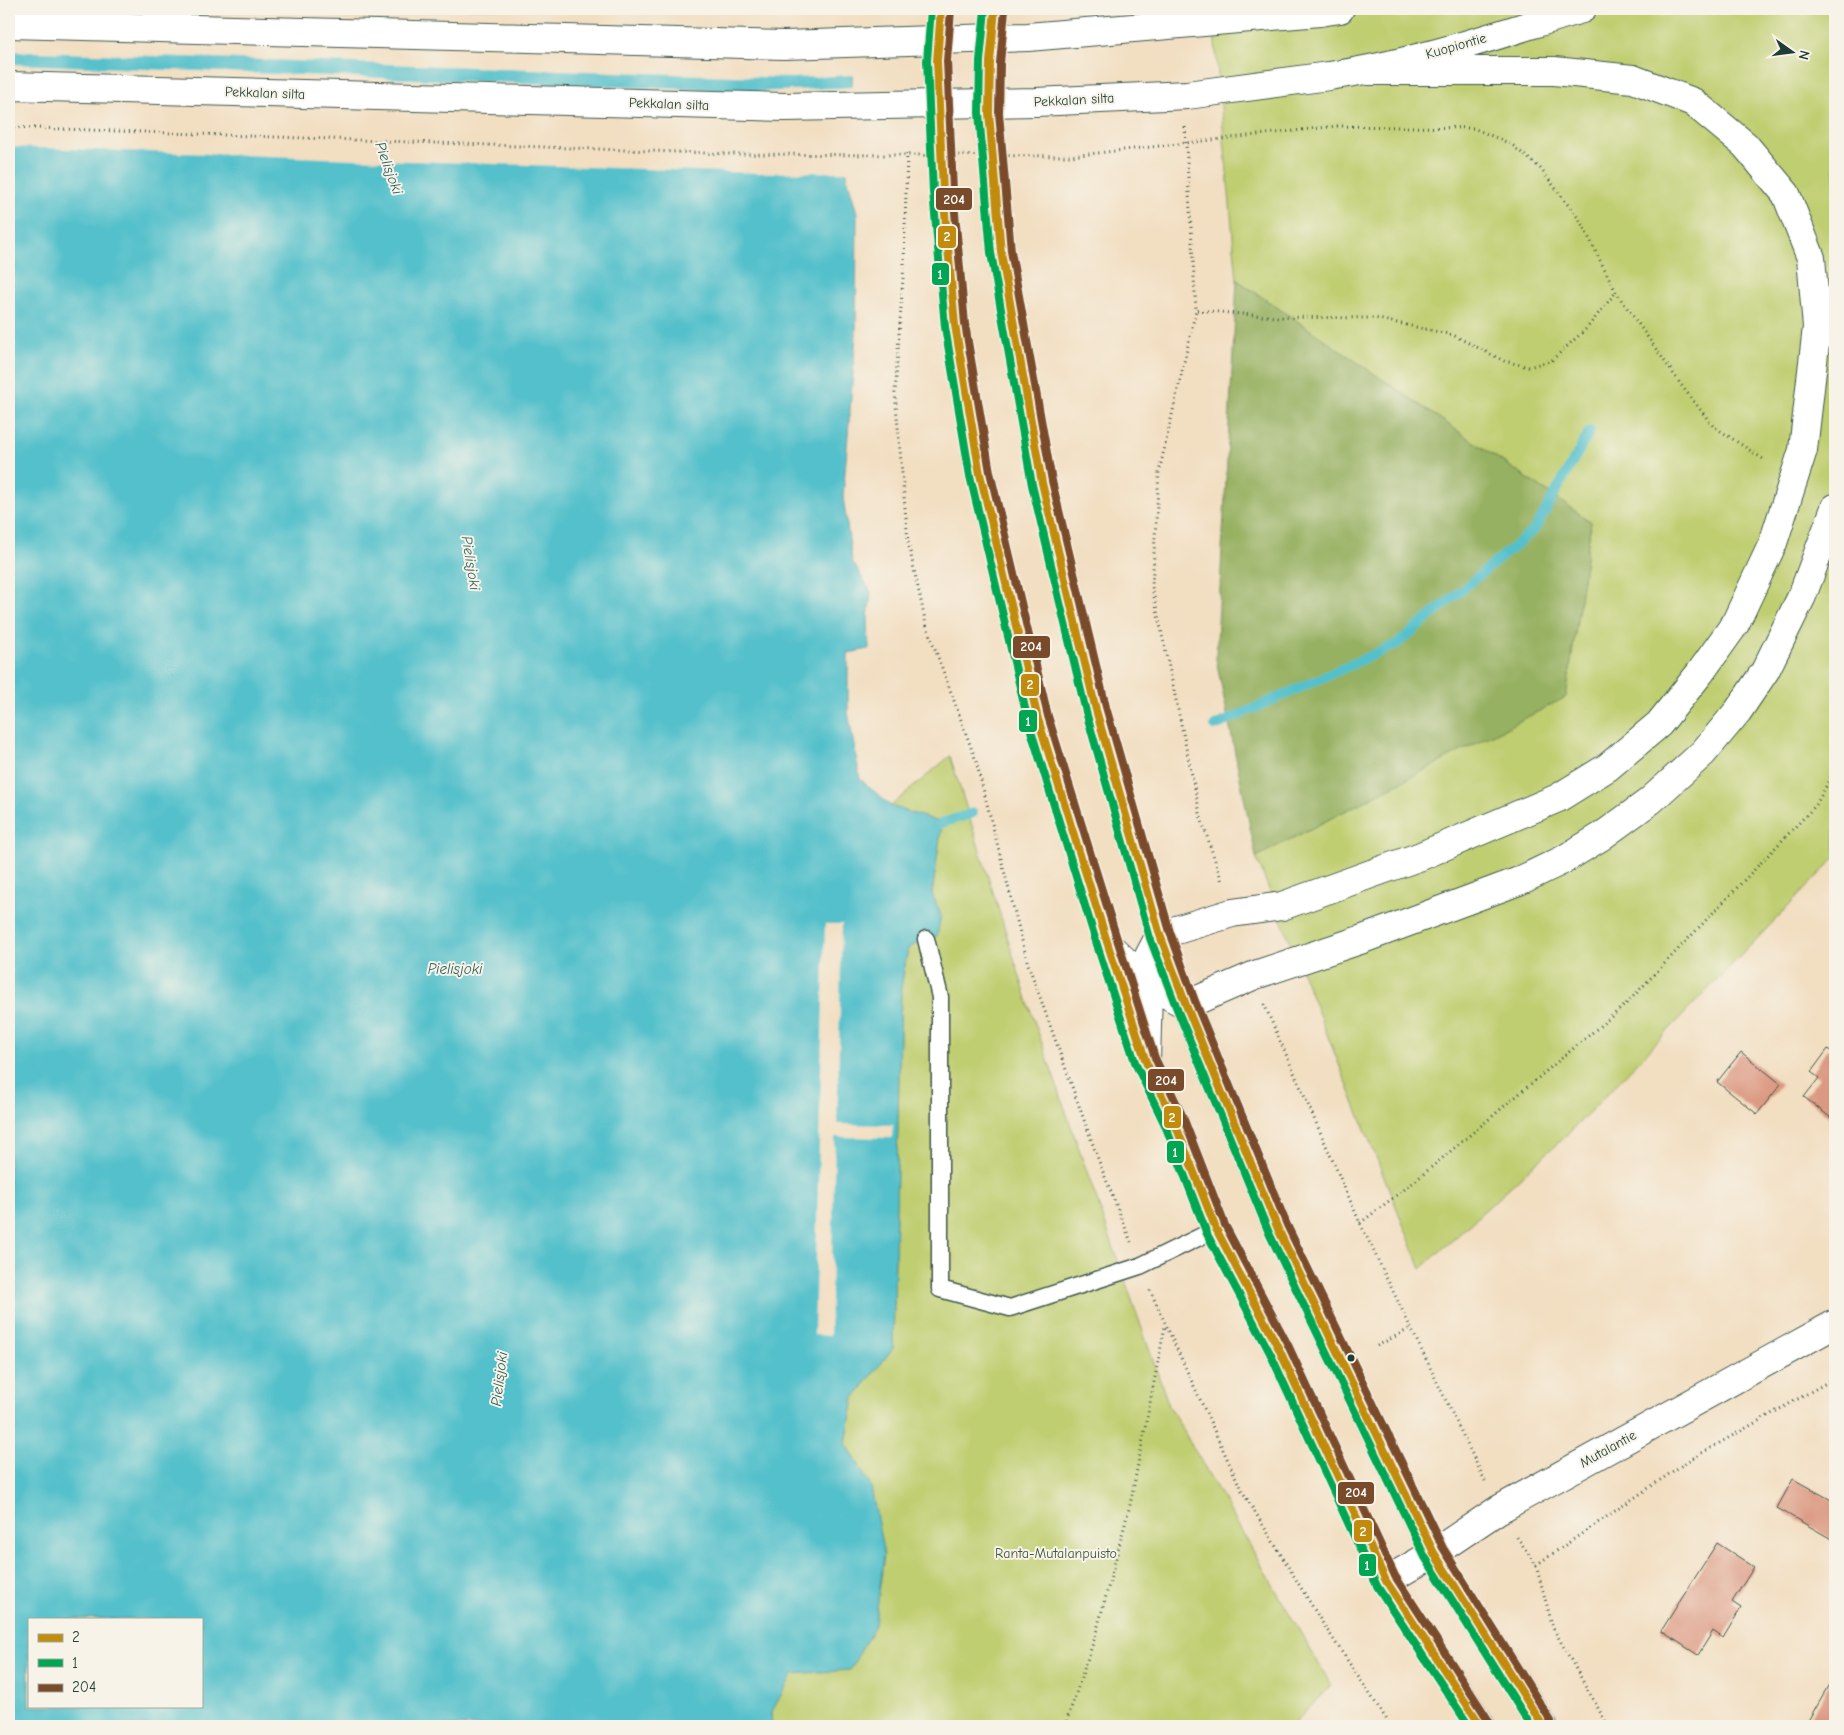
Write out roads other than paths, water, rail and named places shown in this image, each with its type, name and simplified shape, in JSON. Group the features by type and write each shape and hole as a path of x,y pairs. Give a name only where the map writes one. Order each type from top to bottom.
{"main road":[{"path":"941,9 937,61 943,191 955,325 980,474 1038,719 1108,945 1146,1062 1174,1121 1216,1229 1279,1349 1386,1581 1481,1726"},
{"path":"995,9 990,62 990,113 1001,252 1047,502 1096,710 1160,935 1186,1004 1278,1229 1434,1553 1543,1726"},
{"name":"Kuopiontie","path":"1329,76 1368,71 1481,40 1582,9"},
{"path":"9,24 784,45 1028,37 1330,10"},
{"path":"1146,1062 1149,956 1160,935 1232,913 1282,906 1421,856 1558,798 1608,767 1659,724 1700,673 1734,624 1773,543 1803,450 1817,327 1811,258 1786,194 1745,145 1693,102 1633,78 1554,71 1368,71"},
{"name":"Pekkalan silta","path":"9,86 785,107 1036,102 1187,95 1329,76"},
{"path":"1186,1004 1255,975 1363,940 1519,881 1587,846 1650,801 1702,753 1738,711 1765,671 1802,596 1835,508"},
{"path":"1108,945 1149,984 1186,1004"},
{"name":"Mutalantie","path":"1386,1581 1434,1553 1498,1510 1835,1324"}],"lane":[{"path":"926,939 940,997 940,1289 1010,1308 1140,1266 1216,1229"}],"water":[{"name":"Pielisjoki","path":"9,9 856,9 847,177 857,213 856,334 843,497 852,561 871,592 868,618 869,649 848,653 848,712 860,779 891,806 942,823 932,894 941,915 937,936 908,948 901,988 893,1348 854,1398 846,1443 871,1487 884,1555 875,1625 850,1670 793,1674 771,1713 772,1726 9,1726"}],"waterway":[{"path":"1215,726 1397,644 1535,529 1590,431"},
{"path":"942,823 973,813"}],"park label":[{"name":"Ranta-Mutalanpuisto","path":"1056,1553"}]}
